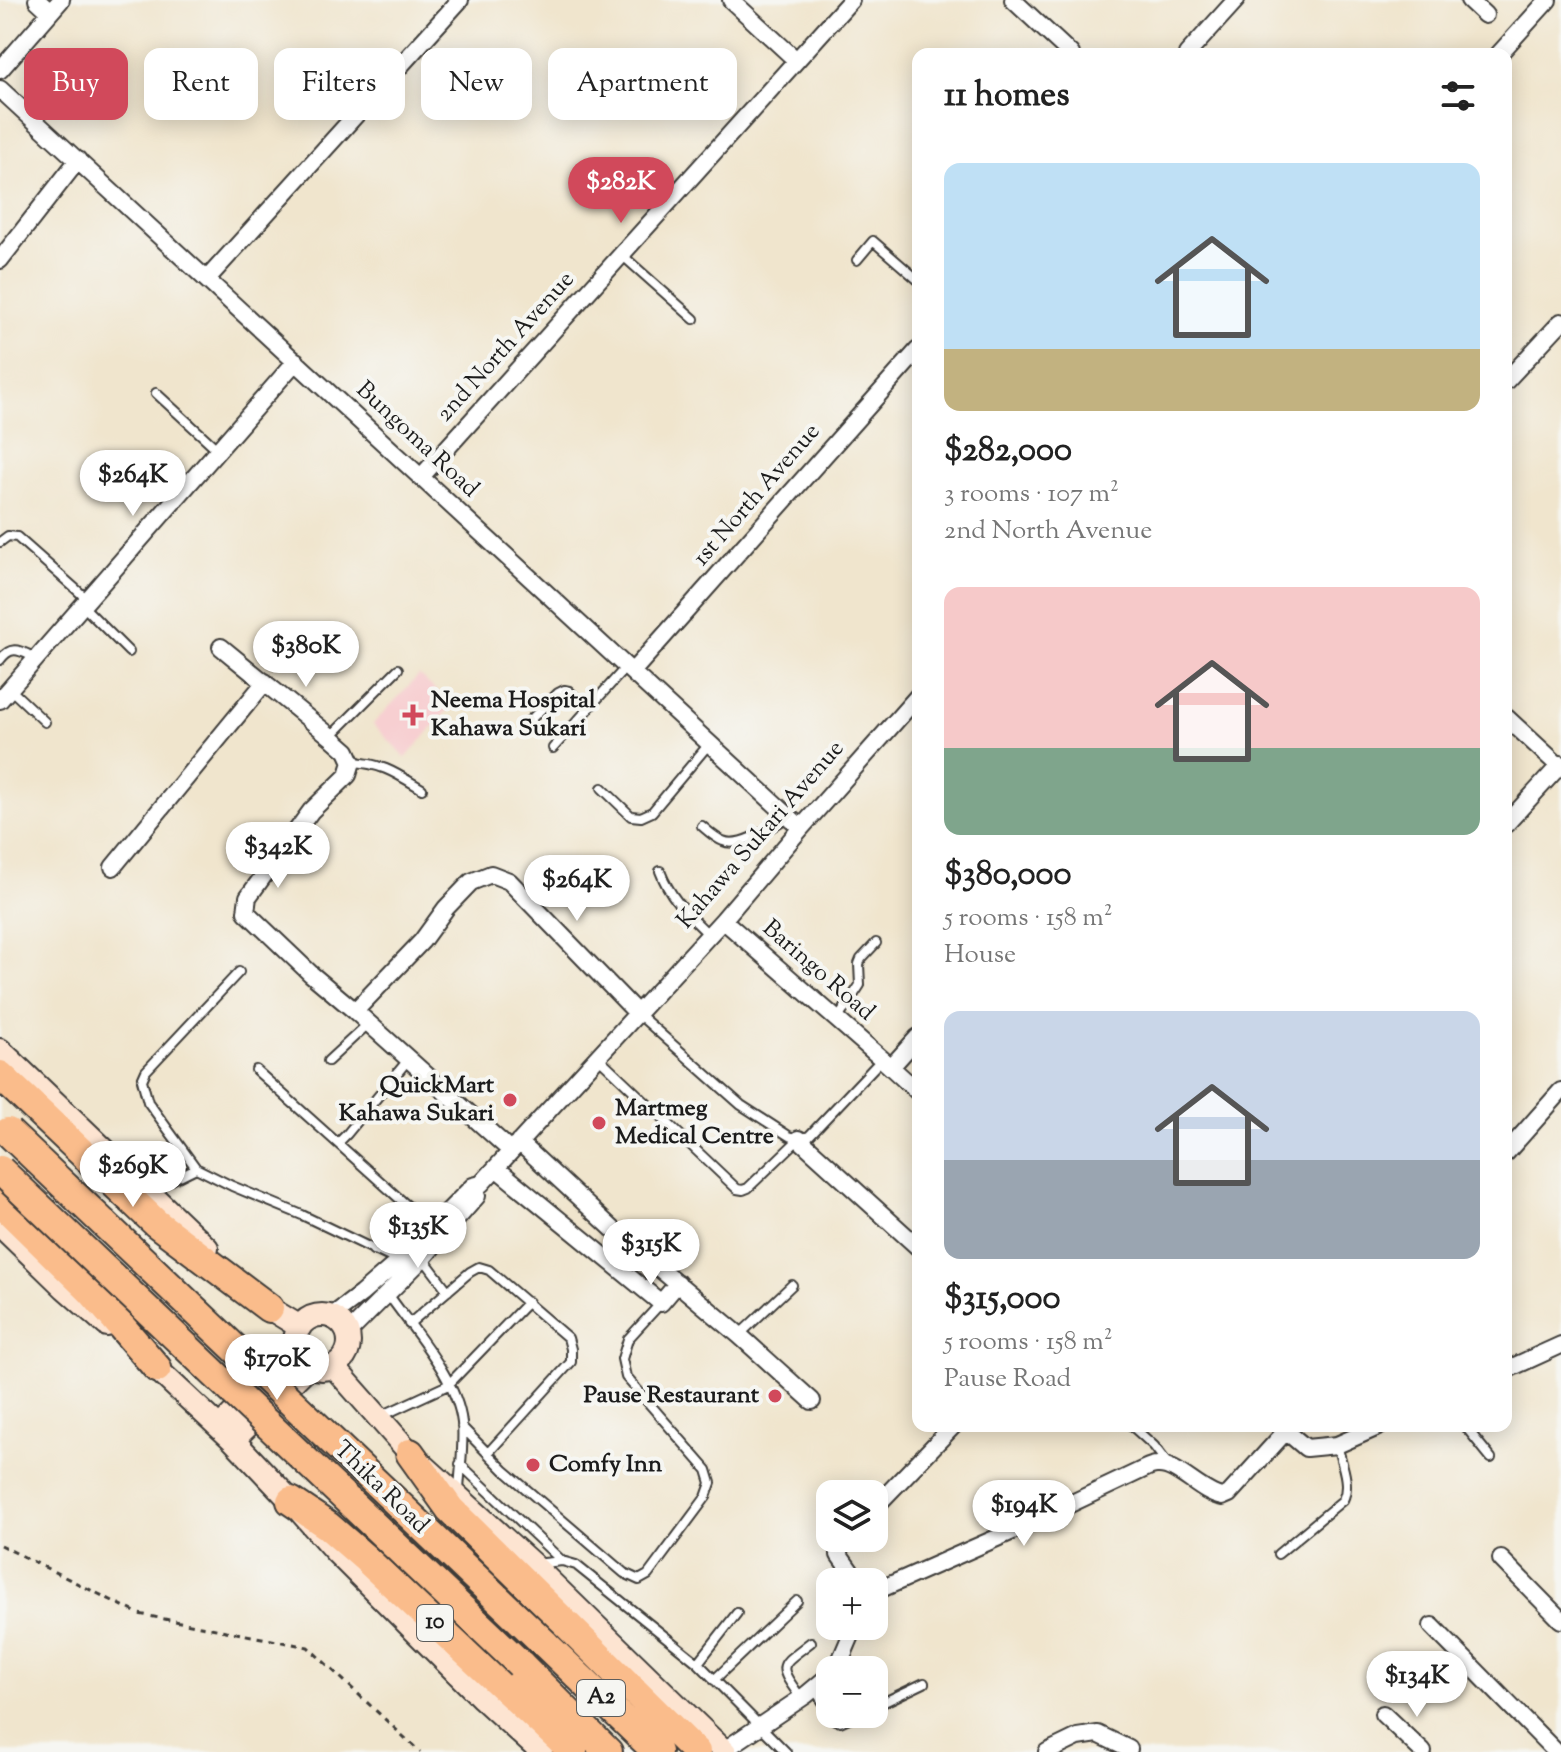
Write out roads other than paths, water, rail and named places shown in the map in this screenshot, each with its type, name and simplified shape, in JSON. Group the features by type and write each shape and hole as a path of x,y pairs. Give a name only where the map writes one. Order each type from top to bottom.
{"highway":[{"path":"0,1075 156,1223 269,1308"},
{"name":"Thika Road","path":"4,1128 657,1752"},
{"name":"Thika Road","path":"0,1170 520,1664 608,1752"},
{"path":"0,1202 91,1291 157,1368"},
{"path":"410,1453 450,1509 715,1752"},
{"name":"10","path":"291,1501 328,1526 366,1559 573,1752"}],"main road":[{"path":"0,1050 298,1337 303,1361 309,1366 320,1369 334,1367 347,1350 348,1333 332,1316 315,1315 308,1318 298,1337 289,1356 226,1433"},
{"path":"0,1225 226,1433 345,1562 541,1752"},
{"path":"226,1433 309,1366"},
{"name":"Thika Road","path":"334,1367 410,1453 532,1564 715,1752"}],"street":[{"path":"0,70 56,6 37,0"},
{"path":"207,279 460,0"},
{"path":"731,0 796,60"},
{"name":"2nd North Avenue","path":"421,477 851,0"},
{"path":"1013,0 1065,48"},
{"path":"1192,48 1236,0"},
{"path":"1469,0 1485,15"},
{"path":"1504,48 1548,0"},
{"name":"Bungoma Road","path":"0,89 794,822"},
{"path":"0,260 78,160"},
{"path":"1512,375 1561,322"},
{"name":"1st North Avenue","path":"629,669 912,357"},
{"path":"5,694 296,361"},
{"path":"221,647 347,751 352,762 348,775 311,811 248,897 246,912 408,1060 678,1283 812,1401"},
{"path":"113,867 265,682"},
{"name":"Kahawa Sukari Avenue","path":"332,1316 399,1261 473,1186 481,1184 723,920 794,822 912,702"},
{"path":"1512,722 1560,765 1512,817"},
{"path":"355,1011 422,941 446,908 471,882 491,874 509,881 637,1013"},
{"name":"Baringo Road","path":"723,920 912,1087"},
{"path":"886,1063 912,1042"},
{"path":"1512,1146 1561,1091"},
{"path":"799,1139 912,1242"},
{"path":"496,1168 661,1303 678,1283"},
{"name":"Kahawa Sukari Avenue","path":"348,1333 423,1258 480,1191 481,1184"},
{"path":"1512,1367 1561,1345"},
{"path":"888,1493 947,1432"},
{"path":"888,1586 1160,1464 1171,1467 1211,1495 1222,1497 1229,1494 1280,1432"},
{"path":"1288,1432 1306,1448 1337,1445 1366,1432"},
{"path":"1501,1559 1561,1620"},
{"path":"1432,1626 1556,1752"},
{"path":"715,1752 760,1726 816,1686"},
{"path":"1383,1714 1423,1752"},
{"path":"1047,1752 1078,1737 1098,1734 1129,1749"}],"lane":[{"path":"857,260 873,241 912,275"},
{"path":"621,254 694,319"},
{"path":"156,393 218,450"},
{"path":"0,542 8,536 17,537 85,602 129,652"},
{"path":"0,660 6,652 17,650 37,658"},
{"path":"331,737 398,669"},
{"path":"553,748 629,669"},
{"path":"522,728 564,690 569,691 588,710"},
{"path":"5,694 45,722"},
{"path":"602,788 631,816 641,817 652,812 709,743"},
{"path":"352,762 379,765 422,789"},
{"path":"702,826 721,841 730,843 794,822"},
{"path":"660,871 674,900 709,935"},
{"path":"837,1020 860,985 861,959 876,943"},
{"path":"239,972 146,1071 142,1080 148,1102 196,1168 399,1261"},
{"path":"637,1013 741,1105 789,1136 799,1139"},
{"path":"328,1061 369,1023"},
{"path":"597,1056 737,1189 743,1190 799,1139 809,1136 886,1063"},
{"path":"338,1143 408,1060"},
{"path":"256,1070 431,1227"},
{"path":"148,1191 196,1168"},
{"path":"373,1250 410,1209"},
{"path":"423,1258 448,1291"},
{"path":"409,1324 479,1267 489,1270 568,1338 571,1362 488,1453"},
{"path":"739,1335 792,1285"},
{"path":"387,1294 437,1363 456,1400 462,1427 459,1496"},
{"path":"378,1417 448,1385 528,1302"},
{"path":"462,1427 504,1470 624,1573 639,1580 648,1575 706,1497 711,1483 707,1470 626,1377 622,1359 628,1339 661,1303"},
{"path":"1139,1432 1171,1467"},
{"path":"1470,1432 1491,1458"},
{"path":"1278,1554 1343,1500 1346,1486 1337,1445"},
{"path":"460,1464 562,1561"},
{"path":"532,1564 562,1561 576,1565 698,1663 786,1752"},
{"path":"714,1680 797,1601"},
{"path":"698,1663 737,1613"},
{"path":"811,1642 785,1662 784,1668 789,1680 816,1700"},
{"path":"888,1700 924,1683"}],"place":[{"name":"Neema Hospital Kahawa Sukari","path":"413,715"},
{"name":"QuickMart Kahawa Sukari","path":"510,1100"},
{"name":"Martmeg Medical Centre","path":"599,1123"},
{"name":"Pause Restaurant","path":"775,1396"},
{"name":"Comfy Inn","path":"533,1465"}]}
